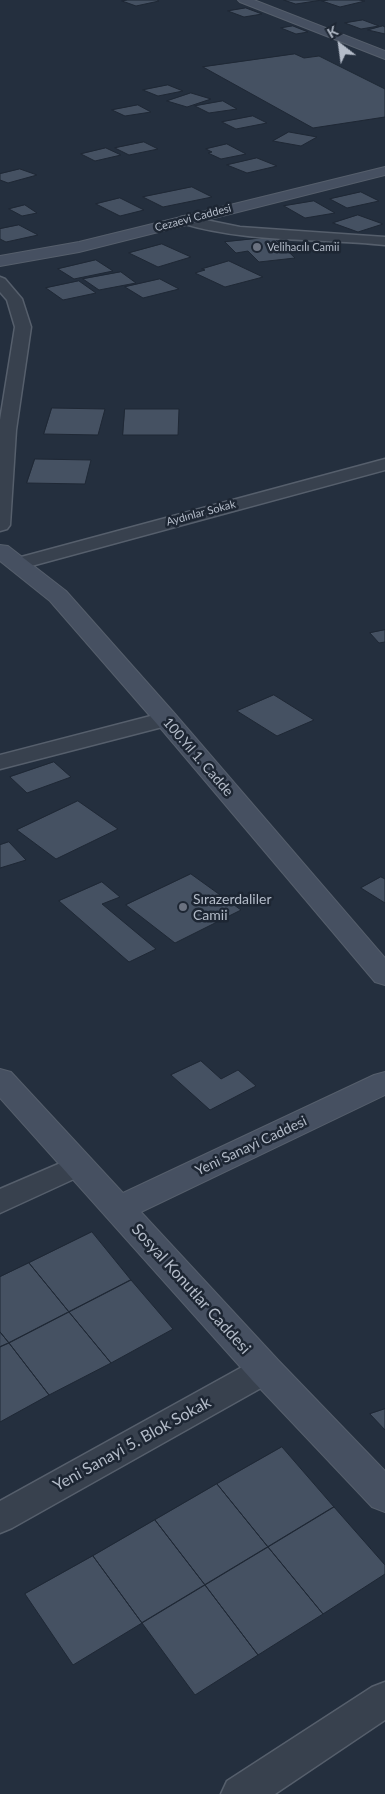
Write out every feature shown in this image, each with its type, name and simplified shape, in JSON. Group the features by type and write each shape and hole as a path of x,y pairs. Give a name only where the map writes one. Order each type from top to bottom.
{"street":[{"path":"244,0 385,56"},
{"path":"269,0 385,44"},
{"name":"Cezaevi Caddesi","path":"0,261 79,247 385,171"},
{"path":"186,220 216,230 240,233 328,236 385,241"},
{"path":"0,282 14,299 23,327 7,430 0,525"},
{"name":"Aydınlar Sokak","path":"9,557 385,464"},
{"name":"100.Yıl 1. Cadde","path":"9,557 58,596 166,719 385,976"},
{"path":"0,762 166,719"},
{"name":"Sosyal Konutlar Caddesi","path":"0,1079 77,1166 265,1370 385,1496"},
{"name":"Yeni Sanayi Caddesi","path":"118,1209 385,1082"},
{"path":"0,1202 77,1166"},
{"name":"Yeni Sanayi 5. Blok Sokak","path":"0,1518 265,1370"},
{"path":"241,1794 385,1699"}],"building":[{"path":"284,0 322,0 296,4"},
{"path":"122,1 159,1 136,6"},
{"path":"322,1 365,1 340,7"},
{"path":"246,8 262,14 244,17 228,11"},
{"path":"363,20 379,26 361,29 345,23"},
{"path":"293,26 308,32 296,34 281,28"},
{"path":"385,27 385,34 368,30"},
{"path":"295,54 304,58 319,56 385,89 385,117 313,128 203,67"},
{"path":"168,85 183,91 158,96 143,90"},
{"path":"191,93 211,99 187,107 167,101"},
{"path":"223,101 237,109 209,113 195,106"},
{"path":"138,105 151,112 125,116 112,110"},
{"path":"253,116 267,123 236,129 222,122"},
{"path":"289,132 317,137 301,146 273,141"},
{"path":"144,142 158,149 129,155 115,148"},
{"path":"227,144 246,154 221,159 208,153 212,152 206,149"},
{"path":"106,148 121,155 95,161 81,154"},
{"path":"257,158 277,166 247,173 227,165"},
{"path":"20,169 37,175 8,183 0,180 0,174"},
{"path":"192,187 212,197 163,207 143,197"},
{"path":"361,192 379,201 347,208 330,199"},
{"path":"120,198 144,210 120,216 96,204"},
{"path":"314,201 335,213 305,218 284,206"},
{"path":"25,205 37,213 22,216 9,209"},
{"path":"358,215 383,224 358,232 333,223"},
{"path":"19,225 38,235 6,242 0,239 0,229"},
{"name":"Velihacılı Camii","path":"273,237 295,258 259,262 248,251 236,253 225,242"},
{"path":"162,244 191,257 158,267 129,253"},
{"path":"96,260 113,271 74,279 58,269"},
{"path":"229,261 263,277 225,287 195,273"},
{"path":"121,272 136,283 99,290 83,279"},
{"path":"160,279 179,289 143,298 125,287"},
{"path":"79,281 96,293 63,300 46,288"},
{"path":"52,408 105,409 98,435 44,434"},
{"path":"125,409 179,409 178,435 123,435"},
{"path":"35,459 91,460 85,484 27,483"},
{"path":"385,630 385,642 379,643 370,633"},
{"path":"274,695 314,720 277,736 237,711"},
{"path":"54,762 71,777 27,793 10,777"},
{"path":"78,801 118,829 56,859 17,830"},
{"path":"9,842 26,860 0,868 0,845"},
{"name":"Sırazerdaliler Camii","path":"191,874 241,910 175,943 126,905"},
{"path":"381,877 385,879 385,903 361,888"},
{"path":"102,882 120,897 102,904 156,949 129,962 59,901"},
{"path":"201,1061 221,1079 238,1070 256,1086 210,1110 171,1075"},
{"path":"92,1232 131,1280 69,1312 29,1263"},
{"path":"29,1263 69,1312 9,1343 0,1332 0,1277"},
{"path":"131,1280 173,1329 111,1363 69,1312"},
{"path":"69,1312 111,1363 49,1395 9,1343"},
{"path":"0,1332 9,1343 0,1347"},
{"path":"9,1343 49,1395 0,1422 0,1347"},
{"path":"385,1409 385,1430 370,1414"},
{"path":"282,1447 334,1507 268,1547 217,1484"},
{"path":"217,1484 268,1547 205,1585 155,1520"},
{"path":"334,1507 385,1565 385,1574 323,1614 268,1547"},
{"path":"155,1520 205,1585 142,1623 93,1556"},
{"path":"268,1547 323,1614 258,1655 205,1585"},
{"path":"93,1556 142,1623 73,1665 25,1594"},
{"path":"205,1585 258,1655 195,1695 142,1623"}],"place":[{"name":"Velihacılı Camii","path":"257,247"},
{"name":"Sırazerdaliler Camii","path":"183,907"}]}
